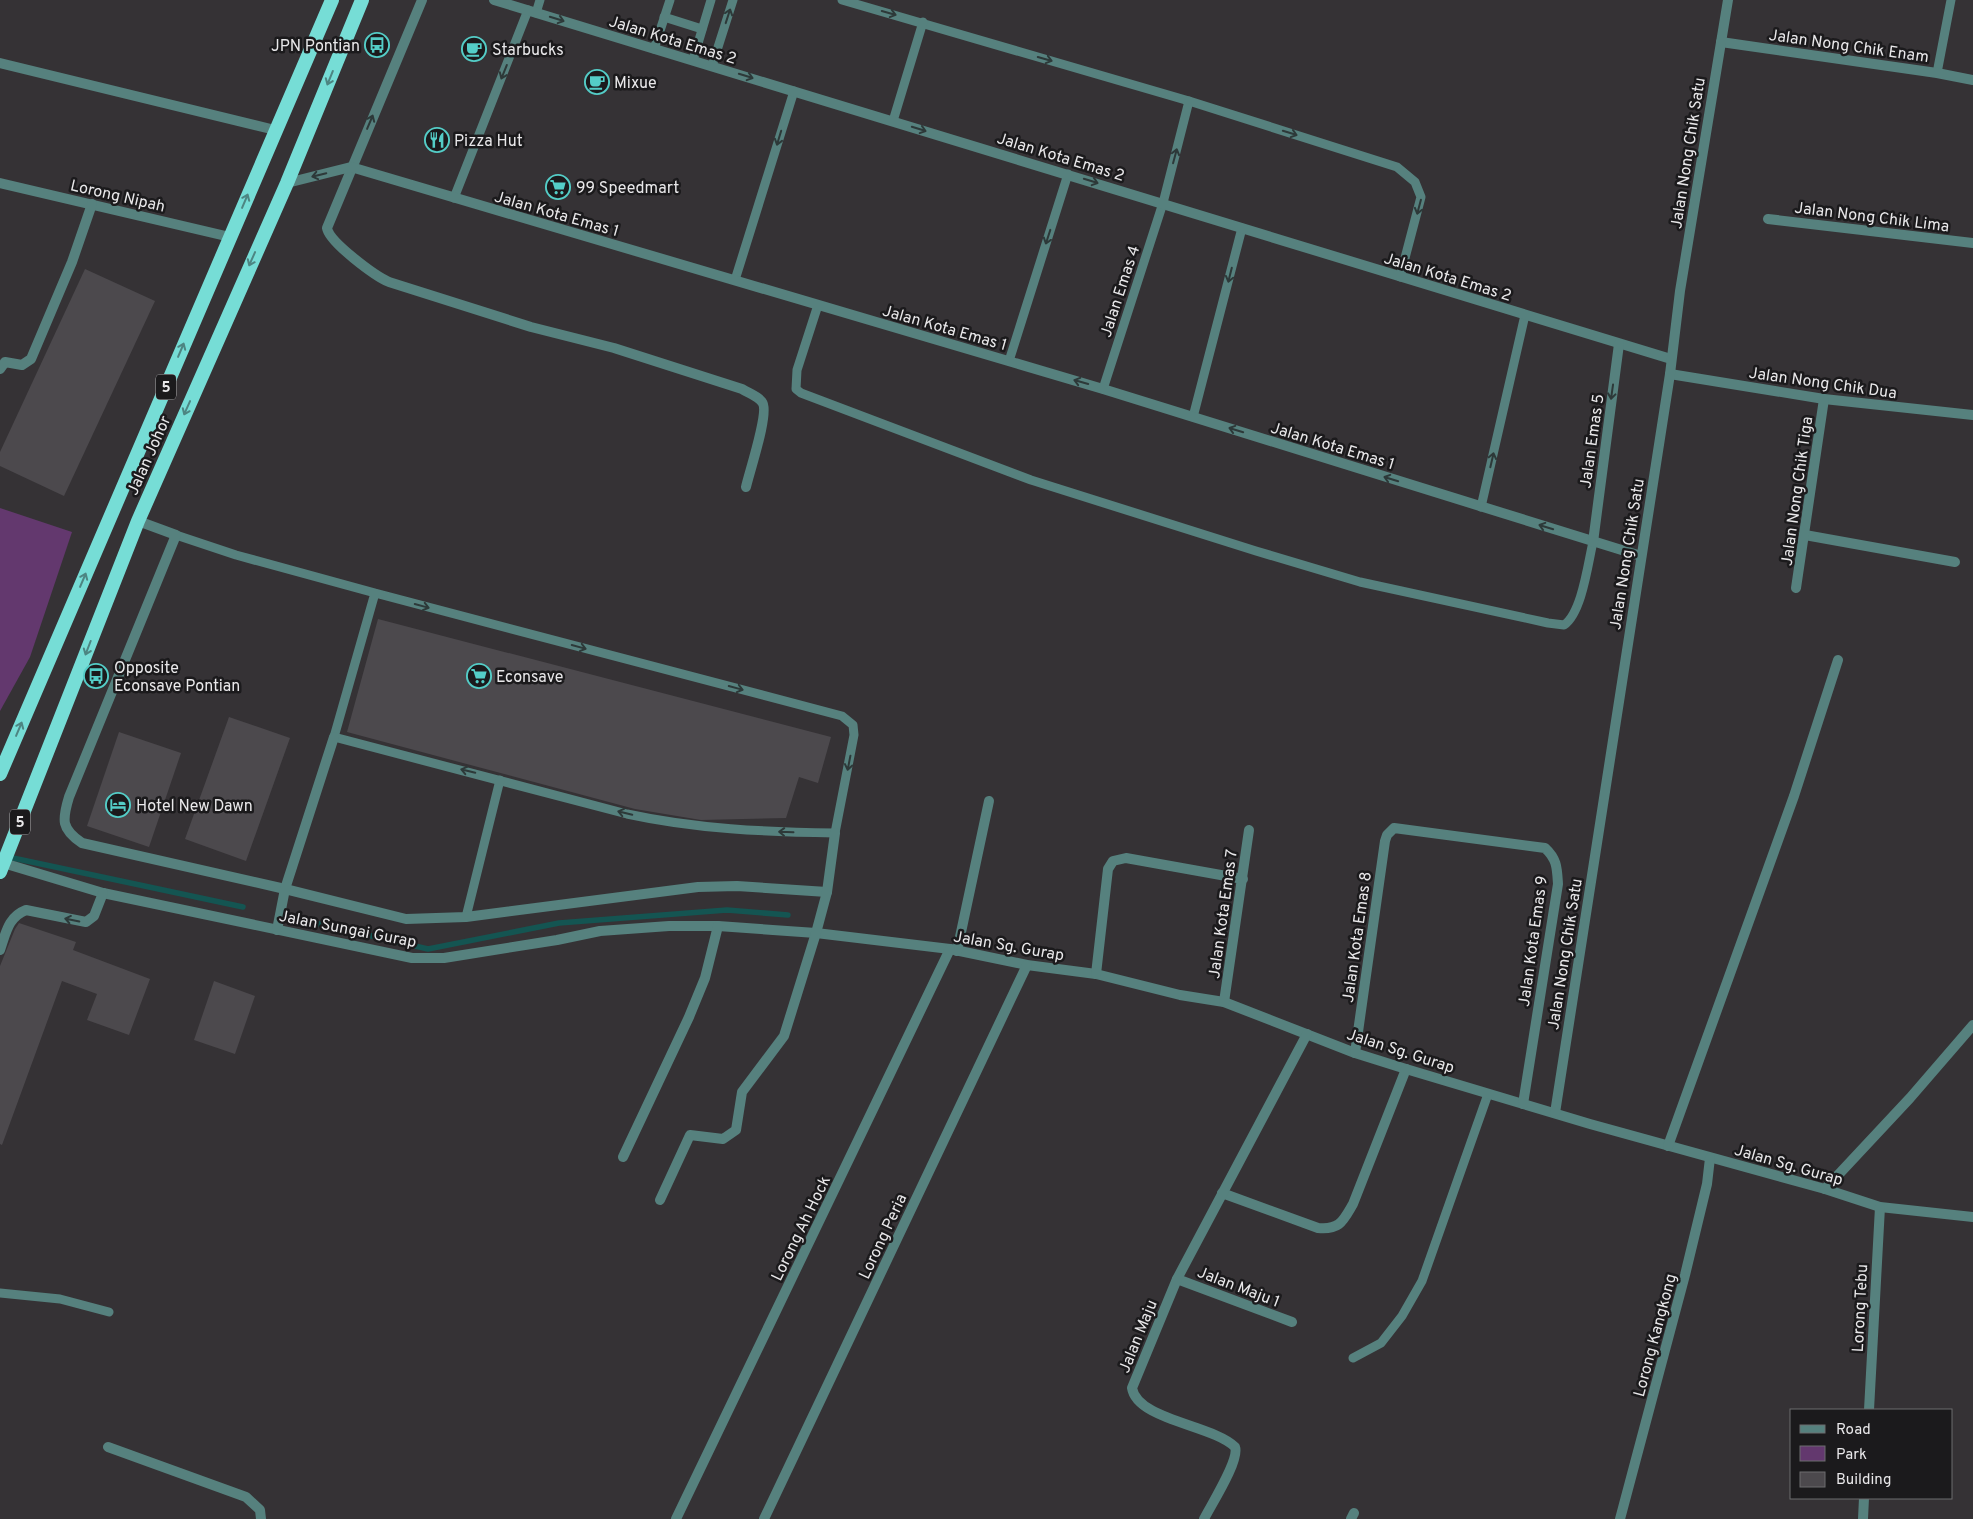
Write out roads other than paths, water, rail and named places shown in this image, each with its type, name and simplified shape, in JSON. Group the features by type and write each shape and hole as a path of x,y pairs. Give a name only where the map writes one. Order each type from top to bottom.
{"highway":[{"name":"Jalan Johor","path":"0,774 332,0"},
{"name":"Jalan Johor","path":"1,866 138,521 287,183 362,0"}],"street":[{"path":"422,0 327,228 331,238 379,278 522,324 614,348 742,389 762,401 765,409 746,487"},
{"name":"Jalan Kota Emas 2","path":"494,0 1671,359"},
{"name":"Jalan Nong Chik Satu","path":"1555,1113 1670,374 1680,291 1728,0"},
{"name":"Jalan Nong Chik Enam","path":"1721,42 1937,73 1973,80"},
{"path":"0,63 275,130"},
{"path":"287,183 351,167"},
{"name":"Jalan Kota Emas 1","path":"351,167 1103,389 1641,556"},
{"name":"Lorong Nipah","path":"0,183 230,237"},
{"path":"2,364 22,365 31,359 72,262 92,204"},
{"name":"Jalan Nong Chik Lima","path":"1768,219 1973,243"},
{"name":"Jalan Emas 5","path":"1592,542 1619,344"},
{"name":"Jalan Nong Chik Dua","path":"1670,374 1824,399 1973,415"},
{"name":"Jalan Nong Chik Tiga","path":"1796,588 1824,399"},
{"path":"138,521 176,535 64,812 65,827 70,835 82,843 285,888 406,919 466,918 698,887 737,886 826,892"},
{"path":"1805,535 1954,562"},
{"path":"1668,1146 1794,796 1838,660"},
{"path":"277,930 285,888 334,737"},
{"name":"Lorong Ah Hock","path":"676,1519 954,950 989,802"},
{"name":"Jalan Kota Emas 8","path":"1355,1053 1385,841 1390,830 1394,828"},
{"name":"Jalan Kota Emas 9","path":"1394,828 1545,848 1553,855 1556,862 1558,884 1523,1104"},
{"name":"Jalan Kota Emas 7","path":"1224,1002 1249,830"},
{"path":"660,1200 690,1135 723,1139 736,1130 742,1092 784,1036 816,934 826,892 835,833"},
{"path":"1096,974 1108,868 1113,861 1126,858 1242,879"},
{"name":"Jalan Sungai Gurap","path":"1,866 103,893 412,958 444,958 557,940 600,931 668,926 718,926 816,934"},
{"path":"0,950 11,921 20,912 26,910 86,922 94,916 103,893"},
{"path":"623,1157 689,1017 705,978 718,926"},
{"name":"Jalan Sg. Gurap","path":"816,934 954,950 1027,965 1096,974 1180,995 1224,1002 1355,1053 1406,1069 1668,1146 1825,1189 1880,1207 1973,1217"},
{"name":"Lorong Peria","path":"764,1519 1027,965"},
{"path":"1825,1189 1910,1098 1973,1025"},
{"name":"Jalan Maju","path":"1204,1519 1231,1468 1236,1451 1232,1445 1215,1435 1147,1408 1133,1394 1132,1388 1177,1279 1307,1034"},
{"path":"1222,1194 1318,1228 1329,1229 1336,1226 1353,1204 1406,1069"},
{"name":"Lorong Kangkong","path":"1620,1519 1688,1266 1707,1184 1710,1158"},
{"name":"Lorong Tebu","path":"1869,1409 1880,1207"},
{"name":"Jalan Maju 1","path":"1177,1279 1292,1322"},
{"path":"108,1447 246,1497 260,1510 261,1519"},
{"path":"1863,1519 1864,1499"}],"lane":[{"path":"454,198 532,12 540,0"},
{"path":"654,48 670,0"},
{"path":"693,60 711,0"},
{"path":"712,66 733,0"},
{"path":"842,0 923,22 1189,101 1397,166 1415,182 1421,197 1400,277"},
{"path":"1937,73 1951,0"},
{"path":"664,18 702,29"},
{"path":"893,121 923,22"},
{"path":"735,280 794,91"},
{"name":"Jalan Emas 4","path":"1103,389 1163,203 1189,101"},
{"path":"1009,361 1068,174"},
{"path":"1193,417 1242,228"},
{"path":"818,305 797,370 796,389 801,393 1031,480 1256,551 1360,582 1564,625 1572,616 1581,594 1592,542"},
{"path":"1481,507 1525,315"},
{"path":"176,535 236,555 375,593 842,716 853,725 854,735 835,833 758,831 664,822 334,737 375,593"},
{"path":"466,918 500,780"},
{"path":"1353,1358 1381,1343 1402,1316 1422,1281 1488,1094"},
{"path":"0,1293 60,1299 109,1312"}],"waterway":[{"path":"13,858 243,907"},
{"path":"281,915 428,949 559,923 727,910 788,915"}],"place":[{"name":"JPN Pontian","path":"377,45"},
{"name":"Starbucks","path":"474,49"},
{"name":"Mixue","path":"597,82"},
{"name":"Pizza Hut","path":"437,140"},
{"name":"99 Speedmart","path":"558,187"},
{"name":"Opposite Econsave Pontian","path":"96,676"},
{"name":"Econsave","path":"479,676"},
{"name":"Hotel New Dawn","path":"118,805"}]}
